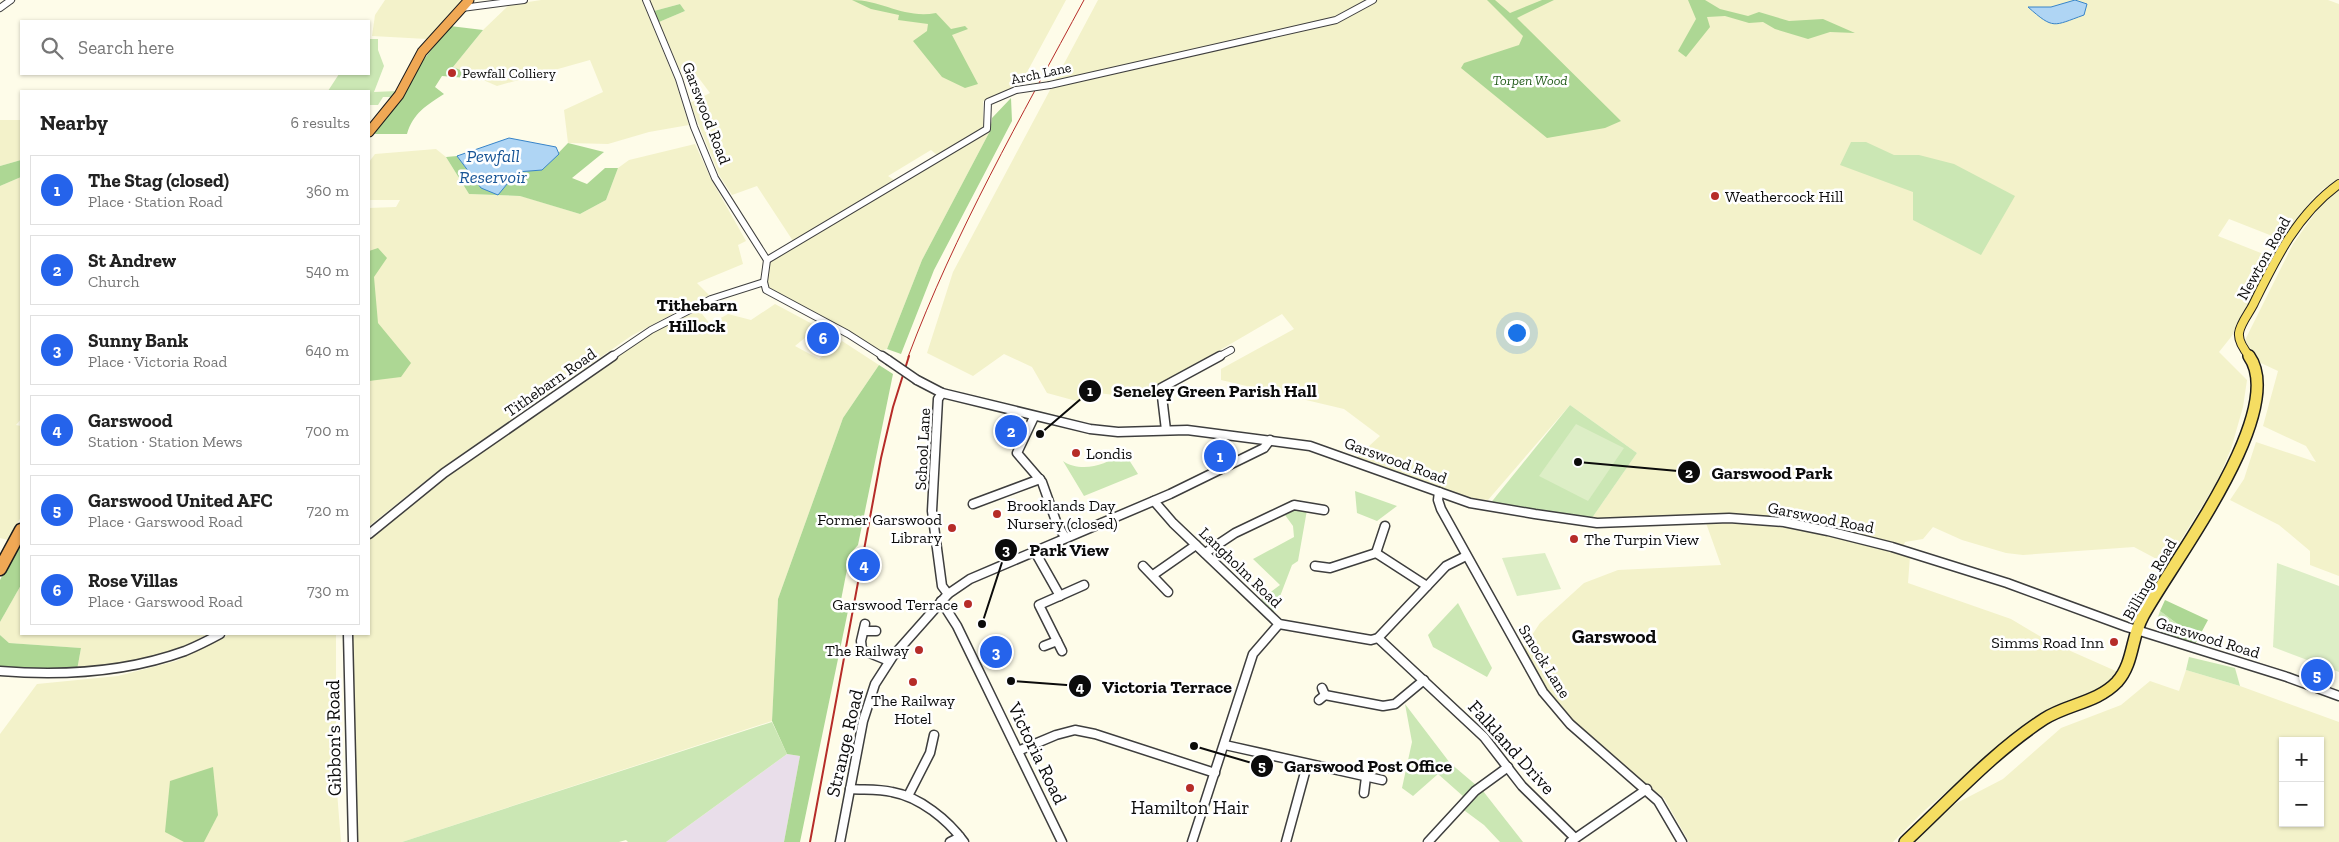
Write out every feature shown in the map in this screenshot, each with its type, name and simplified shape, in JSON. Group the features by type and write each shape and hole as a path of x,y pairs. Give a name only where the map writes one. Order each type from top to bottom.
{"highway":[{"path":"370,131 395,102 422,52 469,0"},
{"path":"2,563 20,532"}],"main road":[{"name":"Newton Road","path":"2250,358 2242,349 2239,333 2296,228 2313,204 2339,184"},
{"name":"Billinge Road","path":"1905,842 1943,803 2033,727 2058,712 2096,698 2116,683 2128,668 2137,630 2147,608 2223,488 2239,456 2248,432 2258,376 2255,365 2250,358"}],"street":[{"path":"0,8 11,0"},
{"path":"462,8 524,0"},
{"name":"Garswood Road","path":"646,0 679,79 694,127 716,178 767,260"},
{"name":"Arch Lane","path":"767,260 987,129 988,102 1016,90 1050,85 1336,20 1374,0"},
{"path":"764,282 767,260"},
{"name":"Garswood Road","path":"764,282 766,290 848,334 917,380 942,393 1034,417 1103,431 1209,431 1326,450 1470,502 1585,522 1620,523 1729,518 1801,526 1892,547 2137,630 2287,677 2339,696"},
{"name":"Tithebarn Road","path":"370,533 444,473 651,330 711,298 764,282"},
{"path":"1166,430 1161,388 1231,350"},
{"name":"School Lane","path":"942,393 938,399 932,511 945,597"},
{"path":"1034,417 1017,449 1017,453 1040,479 1057,524 1065,537"},
{"name":"Strange Road","path":"840,842 868,701 891,658 945,597 970,579 1034,550 1154,501 1264,448 1270,440"},
{"path":"973,504 985,495 1040,479"},
{"name":"Smock Lane","path":"1439,492 1438,500 1441,509 1543,692 1570,724 1609,760 1647,789 1667,812 1682,842"},
{"name":"Langholm Road","path":"1154,501 1173,523 1279,624 1371,640 1378,638"},
{"path":"1282,504 1324,510"},
{"path":"1205,553 1235,533 1294,505"},
{"path":"1315,566 1330,572 1376,553 1386,527"},
{"path":"1153,575 1196,545"},
{"path":"1034,550 1060,596"},
{"path":"1376,553 1427,586"},
{"path":"1378,638 1446,566 1466,556"},
{"path":"1143,566 1168,592"},
{"path":"1062,651 1039,605 1084,586"},
{"name":"Victoria Road","path":"945,597 957,626 1062,842"},
{"path":"1192,842 1254,654 1279,624"},
{"path":"876,631 864,627 862,650 870,655 891,658"},
{"path":"0,671 52,673 122,665 179,653 218,635"},
{"name":"Gibbon's Road","path":"348,635 353,842"},
{"name":"Falkland Drive","path":"1378,638 1484,737 1522,786 1572,840"},
{"path":"1044,646 1057,641"},
{"path":"1322,695 1383,706 1395,704 1424,680"},
{"path":"1018,751 1056,735 1075,730 1095,734 1215,773"},
{"path":"908,796 934,750 934,735"},
{"path":"1225,745 1307,765 1382,780"},
{"path":"1286,842 1307,765"},
{"path":"1428,842 1476,788 1508,767"},
{"path":"1364,793 1366,777"},
{"path":"850,789 880,790 908,796 939,817 962,839"},
{"path":"1572,840 1647,789"},
{"path":"950,842 962,839"}],"shaded area":[{"path":"787,754 800,756 784,842 666,842"}],"green space":[{"path":"385,0 463,0 427,39 372,36 375,15"},
{"path":"541,0 642,0 675,80 689,125 649,132 608,144 568,143 564,110 603,92 590,60 497,86 453,67 483,30 509,5"},
{"path":"650,0 1066,0 1019,87 983,101 983,128 937,155 931,150 888,176 894,180 793,241 757,186 732,195 719,175 690,103 710,93 698,77 679,69 659,22 685,11 680,4 654,11"},
{"path":"852,0 873,3 914,14 936,13 951,29 965,26 968,29 952,35 978,84 965,88 942,77 913,41 927,31 928,24 898,20 899,15 871,9"},
{"path":"1098,0 2328,0 2339,4 2339,181 2323,189 2309,203 2285,241 2229,219 2218,236 2276,259 2231,337 2219,352 2247,380 2243,407 2231,449 2217,482 2166,564 2134,547 2023,555 2006,553 1962,540 1933,527 1923,539 1905,542 1903,548 1787,521 1621,521 1592,518 1637,453 1570,405 1488,500 1474,499 1357,457 1380,436 1344,409 1221,380 1221,369 1294,329 1282,314 1138,398 1090,392 1080,402 1047,393 1032,367 1004,354 973,376 927,353 953,272"},
{"name":"Torpen Wood","path":"1487,0 1495,0 1510,13 1542,0 1554,0 1517,18 1621,121 1605,128 1547,138 1461,68 1464,63 1519,45 1523,36"},
{"path":"1688,0 1705,0 1720,9 1748,16 1759,12 1789,21 1823,19 1855,33 1830,32 1808,39 1775,29 1763,22 1749,23 1725,16 1707,17 1710,27 1686,57 1678,51 1696,19"},
{"path":"680,4 685,11 659,22 654,11"},
{"path":"450,26 483,30 453,67 470,74 467,78 442,76 435,87 444,94 426,106 417,115 407,134 374,134 404,94 414,72"},
{"path":"370,39 378,39 378,50 384,66 374,92 397,91 394,97 383,97 378,105 370,105 370,90 329,90 338,75 370,75"},
{"path":"1011,98 1012,121 934,270 901,354 887,349 922,260 990,131 992,118"},
{"path":"0,120 20,120 20,160 0,166"},
{"path":"990,131 922,260 887,349 877,352 765,291 769,261"},
{"path":"1851,142 1866,142 1894,155 1919,155 1954,164 2015,196 1981,255 1913,220 1913,192 1840,165"},
{"path":"568,143 604,152 572,178 587,184 605,168 618,168 606,200 580,214 520,196 469,194 446,157 457,156 481,188 517,171 542,170"},
{"path":"695,144 711,179 746,241 738,245 743,264 697,283 709,295 631,336 438,471 370,525 370,208 396,207 400,200 370,200 370,161 375,154 436,149 446,157 469,194 521,196 580,214 606,200 618,168 629,160"},
{"path":"20,160 20,177 0,186 0,166"},
{"path":"20,177 20,420 16,425 20,426 20,519 8,540 0,538 0,186"},
{"path":"2339,188 2339,576 2310,565 2310,551 2279,525 2230,500 2244,479 2256,442 2316,462 2306,446 2263,426 2278,371 2248,357 2243,344 2293,244 2320,206"},
{"path":"378,248 387,258 374,277 378,323 411,363 401,377 370,381 370,251"},
{"path":"775,304 818,327 795,346 819,359 842,341 879,365 843,418 778,599 772,721 402,842 354,842 346,635 370,635 370,538 443,477 652,333 699,310 710,324 728,314 751,320"},
{"path":"879,365 893,374 858,545 850,554 841,600 849,606 800,842 784,842 800,756 787,754 772,721 778,599 843,418"},
{"path":"1570,405 1637,453 1592,518 1489,505"},
{"path":"1576,424 1624,448 1588,501 1539,476"},
{"path":"1124,452 1138,474 1084,496 1063,461 1084,467 1100,465 1114,458 1119,453"},
{"path":"1355,491 1397,506 1377,521 1357,513"},
{"path":"1297,509 1307,510 1298,561 1292,565 1274,612 1259,601 1280,585 1253,559 1294,537 1293,526 1285,515"},
{"path":"1706,523 1788,528 1827,535 1910,556 1908,583 2011,619 2048,641 2118,672 2112,679 2091,694 2037,716 2029,722 1925,810 1893,842 1689,842 1664,798 1582,732 1549,695 1524,647 1540,623 1584,583 1618,570 1721,565"},
{"path":"20,542 20,587 0,622 0,580"},
{"path":"1545,553 1561,589 1517,596 1502,558"},
{"path":"2277,563 2339,586 2339,672 2273,647"},
{"path":"20,587 20,635 213,635 178,652 120,667 77,670 81,648 9,643 0,635 0,622"},
{"path":"2165,600 2208,620 2194,646 2174,637 2179,625 2160,611"},
{"path":"1458,603 1492,668 1487,677 1433,647 1428,635"},
{"path":"2160,611 2179,625 2174,637 2162,632 2155,626"},
{"path":"0,635 9,643 81,648 77,670 0,674"},
{"path":"228,635 336,635 336,779 341,842 0,842 0,734 37,684 118,676 176,661"},
{"path":"2189,657 2235,668 2240,686 2186,670"},
{"path":"2186,670 2240,686 2339,722 2339,842 1914,842 1949,807 2003,779 2061,728 2121,705 2150,681 2179,691"},
{"path":"1405,704 1450,763 1483,791 1523,842 1500,842 1484,825 1457,805 1464,797 1438,774 1413,796 1402,788 1412,742"},
{"path":"772,722 787,754 666,842 628,842 626,840 619,842 402,842"},
{"path":"213,767 218,815 204,842 184,842 165,832 170,781"}],"water":[{"path":"2075,0 2087,4 2084,15 2066,22 2054,24 2043,20 2028,7 2051,7"},
{"name":"Pewfall Reservoir","path":"509,138 556,147 559,154 542,170 517,172 498,195 481,188 457,156"}],"railway":[{"path":"908,357 946,265 990,175 1084,0"},
{"path":"810,842 881,458 893,407 909,356"}],"place":[{"name":"Pewfall Colliery","path":"452,73"},
{"name":"Weathercock Hill","path":"1715,196"},
{"name":"Rose Villas","path":"823,338"},
{"name":"St Andrew","path":"1011,431"},
{"name":"Seneley Green Parish Hall","path":"1040,434"},
{"name":"Londis","path":"1076,453"},
{"name":"The Stag (closed)","path":"1220,456"},
{"name":"Garswood Park","path":"1578,462"},
{"name":"Brooklands Day Nursery (closed)","path":"997,514"},
{"name":"Former Garswood Library","path":"952,528"},
{"name":"The Turpin View","path":"1574,539"},
{"name":"Garswood","path":"864,565"},
{"name":"Garswood Terrace","path":"968,604"},
{"name":"Park View","path":"982,624"},
{"name":"Simms Road Inn","path":"2114,642"},
{"name":"The Railway","path":"919,650"},
{"name":"Sunny Bank","path":"996,652"},
{"name":"Garswood United AFC","path":"2317,675"},
{"name":"Victoria Terrace","path":"1011,681"},
{"name":"The Railway Hotel","path":"913,682"},
{"name":"Garswood Post Office","path":"1194,746"},
{"name":"Hamilton Hair","path":"1190,788"}],"district":[{"name":"Tithebarn Hillock","path":"697,315"},
{"name":"Garswood","path":"1614,636"}]}
